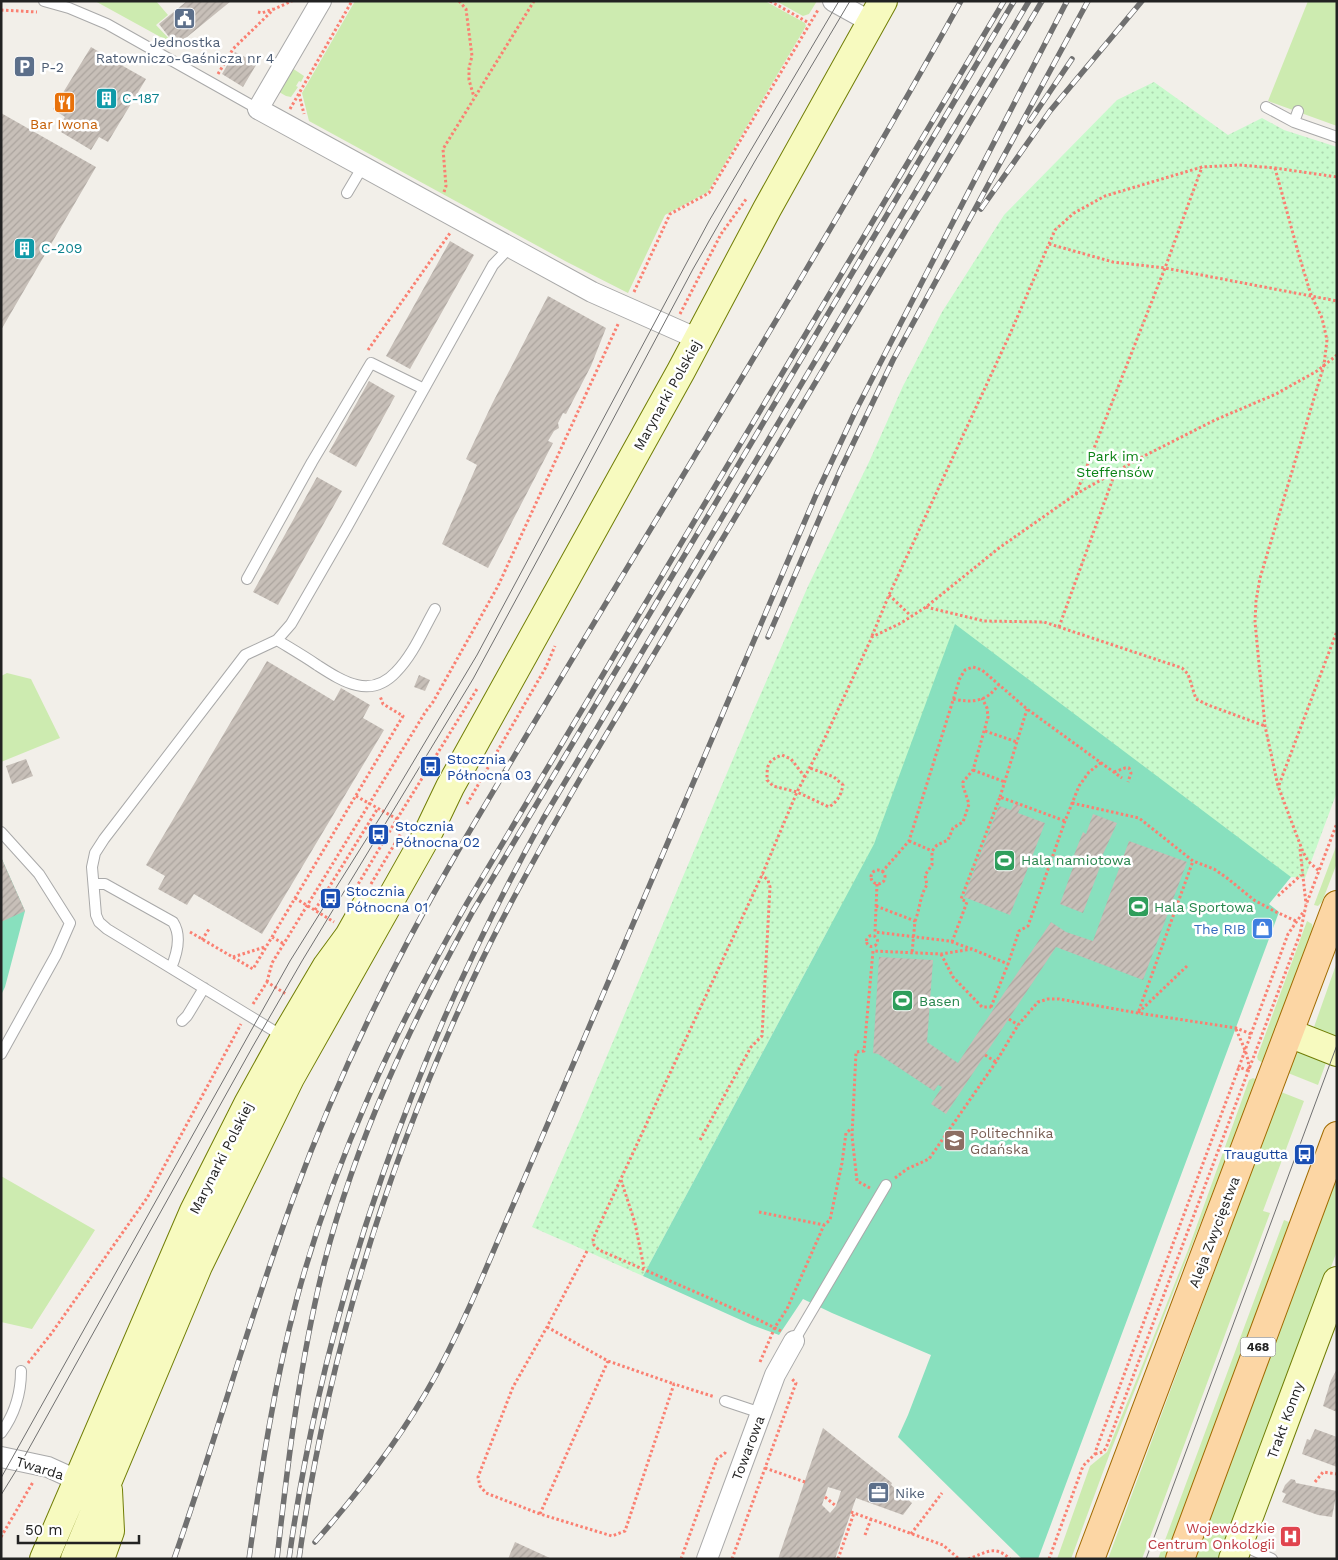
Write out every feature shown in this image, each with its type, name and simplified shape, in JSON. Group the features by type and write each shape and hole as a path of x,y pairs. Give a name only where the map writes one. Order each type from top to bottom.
{"main road":[{"name":"Marynarki Polskiej","path":"44,1559 194,1211 248,1104 296,1044 427,835 450,787 877,12"},
{"name":"Marynarki Polskiej","path":"75,1559 198,1266 290,1078 304,1005 330,961 349,936 416,824 430,805 450,787"},
{"name":"Aleja Zwycięstwa","path":"1090,1559 1289,1033 1335,917"},
{"path":"1289,1033 1337,1052"},
{"name":"468","path":"1180,1559 1337,1136"},
{"name":"Trakt Konny","path":"1236,1551 1337,1281"},
{"path":"100,1559 110,1531 108,1480"}],"street":[{"path":"321,1 258,109 592,292 698,339"},
{"path":"827,3 877,12"},
{"name":"Towarowa","path":"707,1559 775,1375 794,1341"},
{"name":"Twarda","path":"1,1457 48,1467 79,1481"}],"lane":[{"path":"44,1 69,8 106,24 258,109"},
{"path":"1266,107 1294,122 1337,137"},
{"path":"1294,122 1298,111"},
{"path":"347,193 363,166"},
{"path":"296,1044 107,929 99,922 94,908 93,861 95,853 245,655 277,640 291,624 348,527 493,265 510,246"},
{"path":"246,579 371,363 424,389"},
{"path":"277,640 347,683 370,686 387,679 395,673 408,656 435,609"},
{"path":"1,832 39,874 70,923 56,955 1,1054"},
{"path":"94,884 105,884 173,922 177,931 178,944 171,968"},
{"path":"182,1021 204,988"},
{"path":"794,1341 886,1184"},
{"path":"1,1433 12,1419 21,1385 21,1371"},
{"path":"725,1401 761,1414"},
{"path":"1236,1551 1272,1559"}],"path":[{"path":"258,12 262,13 292,1"},
{"path":"292,104 352,1"},
{"path":"459,1 466,9 472,56 469,80 474,98"},
{"path":"443,198 446,186 443,149 534,1"},
{"path":"770,1 809,23"},
{"path":"21,1371 50,1334 146,1198 266,982 272,963 432,702 498,586 670,214 709,194 809,23 827,3"},
{"path":"218,74 233,49 274,9"},
{"path":"1,10 38,12"},
{"path":"299,93 304,115"},
{"path":"794,1341 775,1327 598,1250 594,1245 594,1239 762,875 797,792 872,637 889,595 1010,334 1055,230 1074,213 1105,196 1202,167 1239,165 1337,177"},
{"path":"1076,494 1165,268 1202,167"},
{"path":"1275,168 1311,296 1322,318 1327,340 1324,365 1260,578 1255,622 1265,726 1278,786 1300,846 1308,862 1319,871"},
{"path":"362,358 447,239"},
{"path":"1049,244 1113,262 1165,268 1337,301"},
{"path":"872,637 926,607 999,548 1076,494 1215,420 1276,394 1337,355"},
{"path":"1059,627 1116,472"},
{"path":"889,595 911,616"},
{"path":"926,607 984,621 1044,622 1182,668 1188,674 1196,699 1217,709 1265,726"},
{"path":"1278,786 1337,631"},
{"path":"882,872 909,841 953,699 960,678 965,670 973,667 982,670 1027,709 1122,778"},
{"path":"953,699 974,702 990,694 999,684"},
{"path":"354,891 476,689"},
{"path":"195,935 253,969 403,716 383,704 381,697"},
{"path":"912,953 922,892 927,885 925,875 932,865 932,851 937,845 948,840 953,828 963,822 970,804 963,782 973,770 985,731 988,717 987,708 982,698"},
{"path":"952,942 967,902 961,899 1000,797 1027,709"},
{"path":"985,731 1017,742"},
{"path":"805,777 791,759 782,756 772,759 767,768 767,780 773,786 797,792 829,807 836,802 842,793 843,784 834,777 810,768"},
{"path":"941,954 953,977 982,1006 992,1008 1019,931 1028,926 1072,803 1084,778 1102,762"},
{"path":"1114,772 1129,768 1131,773 1128,782"},
{"path":"973,770 1005,782"},
{"path":"356,796 397,819"},
{"path":"1000,797 1065,821"},
{"path":"1072,803 1139,818 1193,860 1221,873 1254,900 1296,921"},
{"path":"315,910 378,808"},
{"path":"1094,1454 1103,1452 1106,1448 1300,934 1304,910 1337,824"},
{"path":"909,841 932,851"},
{"path":"1300,846 1306,905"},
{"path":"1138,1013 1193,860"},
{"path":"877,871 882,872 884,879 882,883 872,882 872,874 877,871"},
{"path":"700,1140 751,1046 762,1036 770,887 768,880 762,875"},
{"path":"1278,896 1302,875"},
{"path":"877,884 874,934 878,941 873,949 864,1051 856,1052 852,1128 857,1181 880,1194"},
{"path":"295,898 335,923 339,915"},
{"path":"876,906 916,921"},
{"path":"1049,1559 1083,1466 1094,1454 1288,934 1304,910"},
{"path":"202,940 209,929"},
{"path":"972,949 941,954 912,953 873,949 867,944 867,940 874,934 914,936 952,942 972,949 1008,964"},
{"path":"272,937 284,944"},
{"path":"233,957 266,946"},
{"path":"1138,1013 1187,966"},
{"path":"266,982 304,1005"},
{"path":"886,1184 907,1169 929,1159 996,1062 1018,1025 1038,1002 1048,999 1060,999 1236,1028 1251,1034"},
{"path":"1009,1019 1018,1025"},
{"path":"1236,1028 1249,1060 1249,1071"},
{"path":"986,1055 996,1062"},
{"path":"1239,1067 1249,1071"},
{"path":"759,1364 775,1327 787,1309 824,1225 830,1220 846,1133 852,1128"},
{"path":"621,1179 635,1223 644,1269"},
{"path":"759,1212 824,1225"},
{"path":"587,1251 513,1387 478,1478 480,1486 486,1493 540,1514 612,1536 625,1531 674,1384"},
{"path":"547,1327 608,1361 725,1401"},
{"path":"540,1514 608,1361"},
{"path":"732,1559 796,1383 781,1365"},
{"path":"682,1559 717,1459 726,1453 728,1445"},
{"path":"765,1468 805,1482"},
{"path":"1315,1482 1323,1472 1337,1474"},
{"path":"912,1534 942,1492"},
{"path":"825,1497 836,1506"},
{"path":"838,1559 853,1512 943,1545 959,1559"},
{"path":"865,1535 871,1519"},
{"path":"968,1559 995,1550 1002,1551 1010,1559"}],"green space":[{"path":"95,1 156,1 168,15 156,25 175,45"},
{"path":"355,1 765,1 805,23 806,26 708,192 665,215 628,293 567,262 309,121 302,93"},
{"path":"776,1 817,1 809,14 803,16"},
{"path":"1308,1 1337,1 1337,126 1268,101"},
{"path":"292,68 304,76 301,82 299,81 296,86 298,87 291,97 279,92"},
{"name":"Park im. Steffensów","path":"1154,82 1228,135 1262,118 1284,130 1337,147 1337,792 1305,878 1291,877 828,930 643,1276 532,1227 809,584 869,462 903,386 942,312 1004,215 1117,100"},
{"name":"Politechnika Gdańska","path":"955,624 1291,877 1269,904 1279,912 1038,1559 1022,1559 898,1437 931,1355 803,1299 779,1335 752,1325 643,1276 874,844"},
{"path":"7,673 31,679 60,738 1,762 1,676"},
{"path":"1337,844 1337,863 1322,902 1318,906 1314,905"},
{"path":"1,857 25,911 5,987 1,995"},
{"path":"1307,921 1312,924 1313,930 1263,1063 1257,1057"},
{"path":"1337,962 1337,1037 1334,1044 1315,1030 1314,1027"},
{"path":"1297,1050 1327,1060 1318,1085 1288,1073"},
{"path":"1253,1078 1257,1080 1110,1453 1071,1559 1057,1559 1090,1466 1107,1452 1138,1376 1188,1250 1249,1080"},
{"path":"1281,1092 1304,1101 1263,1211 1270,1213 1142,1559 1108,1559"},
{"path":"1337,1173 1337,1251 1223,1559 1195,1559"},
{"path":"1,1176 95,1230 32,1329 1,1322"},
{"path":"1284,1220 1294,1224 1227,1395 1166,1559 1158,1559"}],"building":[{"path":"187,1 231,1 176,46 159,24"},
{"name":"C-187","path":"91,47 116,62 118,59 125,63 123,66 146,79 108,142 99,137 91,150 61,132 65,125 70,128 71,125 63,120 65,117 53,109"},
{"path":"235,52 249,59 251,55 259,60 243,87 222,74"},
{"name":"C-209","path":"1,113 96,167 1,330"},
{"path":"450,241 474,255 410,369 386,356"},
{"path":"548,296 606,328 591,366 566,414 563,413 558,423 559,428 554,431 548,441 553,443 488,568 442,544 477,465 466,459"},
{"path":"369,381 395,396 356,467 329,452"},
{"path":"317,477 342,491 278,605 253,592"},
{"path":"267,661 334,701 341,688 365,702 370,705 363,718 384,730 262,934 194,894 187,905 158,889 165,876 146,865"},
{"path":"419,675 430,680 425,691 414,687"},
{"path":"26,759 33,776 12,784 6,766"},
{"name":"Hala namiotowa","path":"1014,803 1021,806 1018,813 1045,823 1010,915 964,897 999,806 1011,810"},
{"path":"1093,814 1117,823 1099,863 1101,864 1083,913 1060,904 1077,856 1074,855 1083,832 1086,834"},
{"path":"1129,841 1187,862 1143,980 1056,947 946,1114 931,1104 942,1087 938,1085 934,1091 878,1054 873,1053 879,957 933,960 927,1042 958,1063 1051,922 1066,932 1093,941"},
{"path":"1,857 25,911 1,922"},
{"path":"1337,1369 1337,1412 1323,1406 1331,1380"},
{"path":"823,1428 892,1483 891,1485 912,1503 903,1515 856,1498 835,1559 778,1559","holes":["828,1487 841,1491 836,1506 830,1513 822,1505"]},
{"path":"1315,1429 1337,1437 1337,1467 1302,1454 1307,1439 1310,1440"},
{"path":"1291,1479 1295,1480 1296,1483 1337,1491 1332,1517 1318,1515 1282,1502 1286,1494 1282,1492 1285,1485"},
{"path":"515,1542 552,1559 508,1559"}],"tram line":[{"path":"1,1478 290,961 384,811 477,655 709,221 839,1"},
{"path":"1,1495 22,1461 302,961 473,679 693,269 850,1"},
{"path":"1146,1559 1337,1045"}],"railway":[{"path":"174,1559 294,1196 328,1108 388,980 455,856 838,216 961,1"},
{"path":"249,1559 258,1493 281,1363 312,1246 329,1195 369,1095 415,998 467,903 1004,1"},
{"path":"277,1559 301,1374 324,1264 352,1172 387,1083 407,1039 473,911 1014,1"},
{"path":"289,1559 305,1462 326,1365 352,1271 382,1177 416,1085 455,995 497,906 543,819 1029,1"},
{"path":"299,1559 327,1404 346,1327 368,1251 392,1176 420,1102 483,958 518,889 581,777 1042,1"},
{"path":"315,1542 365,1482 410,1419 436,1375 466,1315 816,495 856,410 1067,1"},
{"path":"768,637 840,471 893,360 1088,1"},
{"path":"981,209 1050,111 1142,1"},
{"path":"1030,121 1072,59"}],"place":[{"name":"Jednostka Ratowniczo-Gaśnicza nr 4","path":"185,19"},
{"name":"P-2","path":"25,67"},
{"name":"C-187","path":"106,98"},
{"name":"Bar Iwona","path":"64,102"},
{"name":"C-209","path":"25,248"},
{"name":"Stocznia Północna 03","path":"431,767"},
{"name":"Stocznia Północna 02","path":"379,834"},
{"name":"Hala namiotowa","path":"1005,860"},
{"name":"Stocznia Północna 01","path":"330,899"},
{"name":"Hala Sportowa","path":"1138,907"},
{"name":"The RIB","path":"1262,929"},
{"name":"Basen","path":"903,1001"},
{"name":"Politechnika Gdańska","path":"954,1141"},
{"name":"Traugutta","path":"1304,1154"},
{"name":"Nike","path":"879,1493"},
{"name":"Wojewódzkie Centrum Onkologii","path":"1291,1536"}]}
